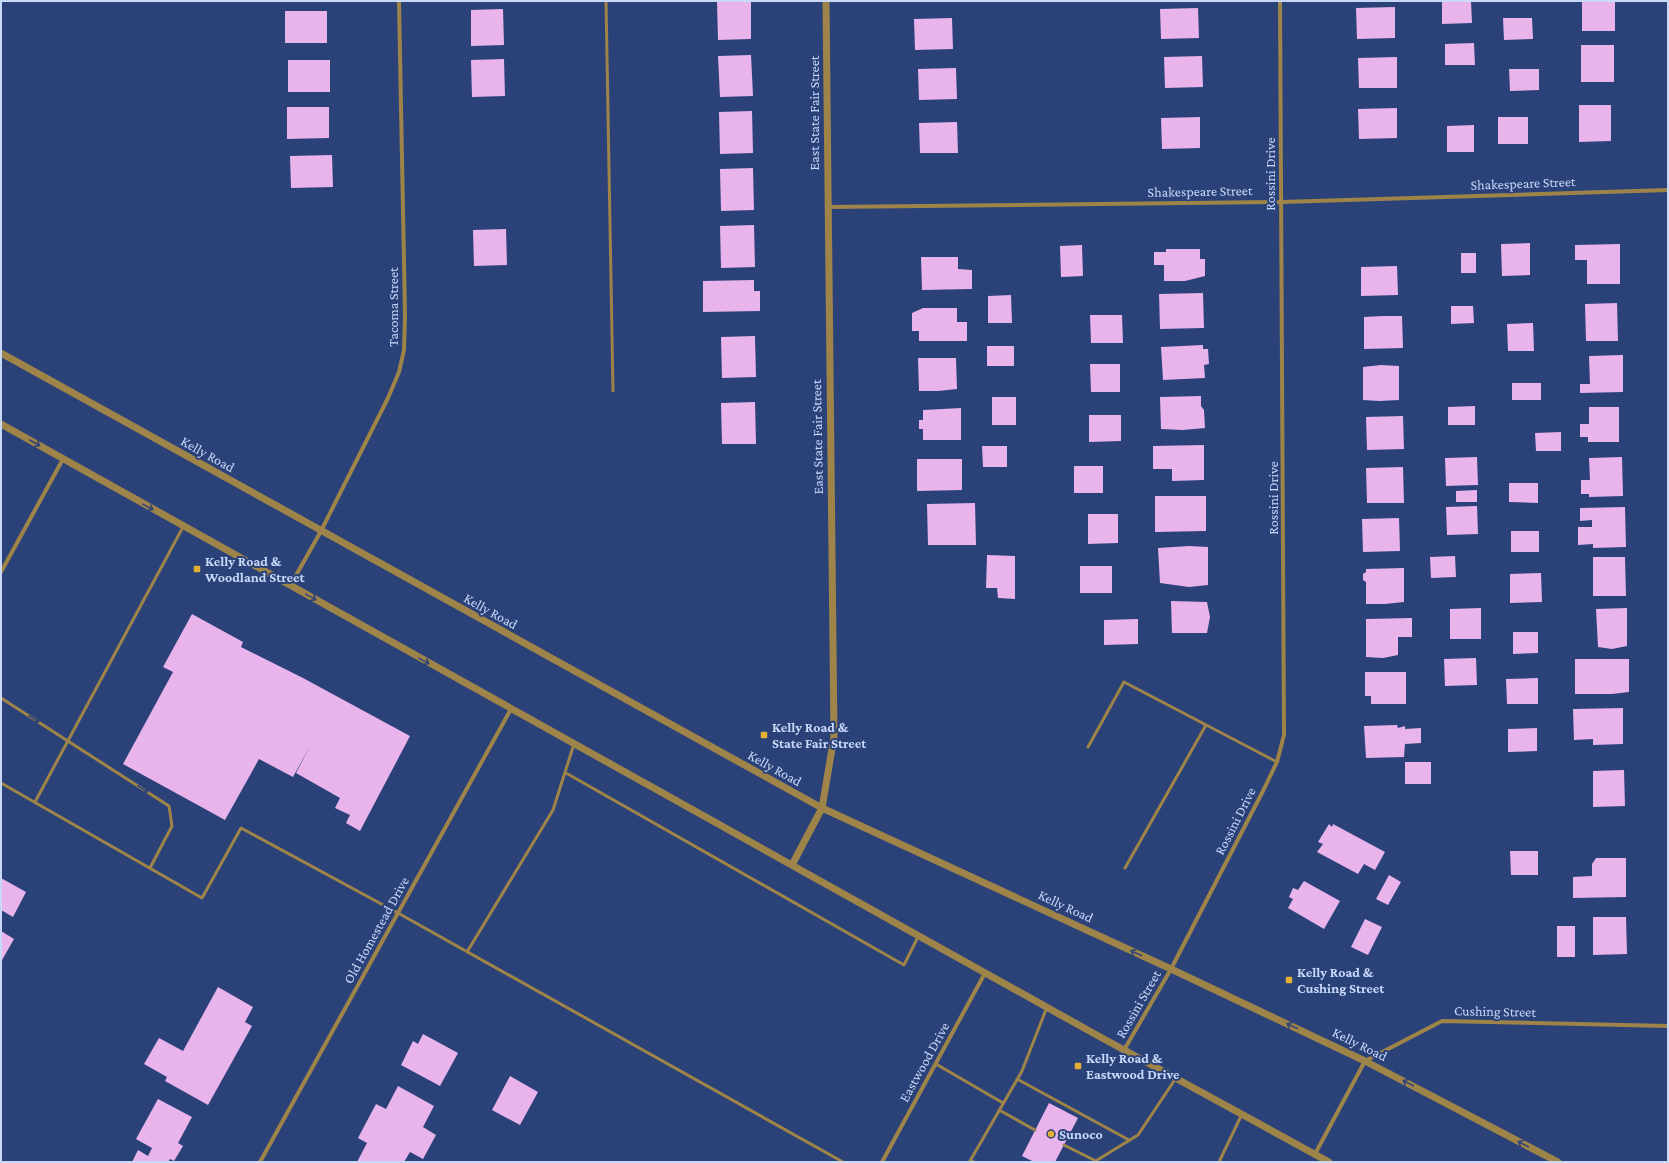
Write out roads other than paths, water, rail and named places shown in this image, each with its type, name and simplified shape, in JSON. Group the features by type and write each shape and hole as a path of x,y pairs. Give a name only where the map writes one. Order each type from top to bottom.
{"street":[{"name":"Tacoma Street","path":"290,586 321,531 388,398 399,372 404,350 405,315 399,1"},
{"name":"East State Fair Street","path":"792,865 822,808 834,737 826,1"},
{"name":"Rossini Drive","path":"1172,969 1277,762 1284,735 1280,1"},
{"name":"Shakespeare Street","path":"828,207 1282,202 1668,190"},
{"name":"Kelly Road","path":"1,353 822,808 1172,969 1365,1060 1558,1162"},
{"path":"1,424 183,527 1046,1007 1329,1162"},
{"path":"1,572 63,459"},
{"name":"Old Homestead Drive","path":"260,1162 511,709"},
{"name":"Rossini Street","path":"1124,1050 1172,969"},
{"name":"Eastwood Drive","path":"882,1162 985,973"},
{"name":"Cushing Street","path":"1365,1060 1442,1021 1668,1026"},
{"path":"1315,1154 1365,1060"}],"lane":[{"path":"606,1 613,391"},
{"path":"35,802 183,527"},
{"path":"1088,747 1124,682 1277,762"},
{"path":"1,698 169,806 172,826 150,868"},
{"path":"1125,868 1206,725"},
{"path":"467,952 553,810 574,744"},
{"path":"566,773 904,965 919,936"},
{"path":"1,783 202,898 241,828 398,913 843,1162"},
{"path":"974,1162 970,1161 1022,1071 1046,1007"},
{"path":"936,1064 1003,1103"},
{"path":"1064,1145 1095,1162 1138,1135 1176,1078"},
{"path":"1017,1079 1129,1140"},
{"path":"999,1110 1035,1130"},
{"path":"1220,1162 1242,1114"}],"place":[{"name":"Kelly Road & Woodland Street","path":"197,569"},
{"name":"Kelly Road & State Fair Street","path":"764,735"},
{"name":"Kelly Road & Cushing Street","path":"1289,980"},
{"name":"Kelly Road & Eastwood Drive","path":"1078,1066"},
{"name":"Sunoco","path":"1051,1134"}]}
